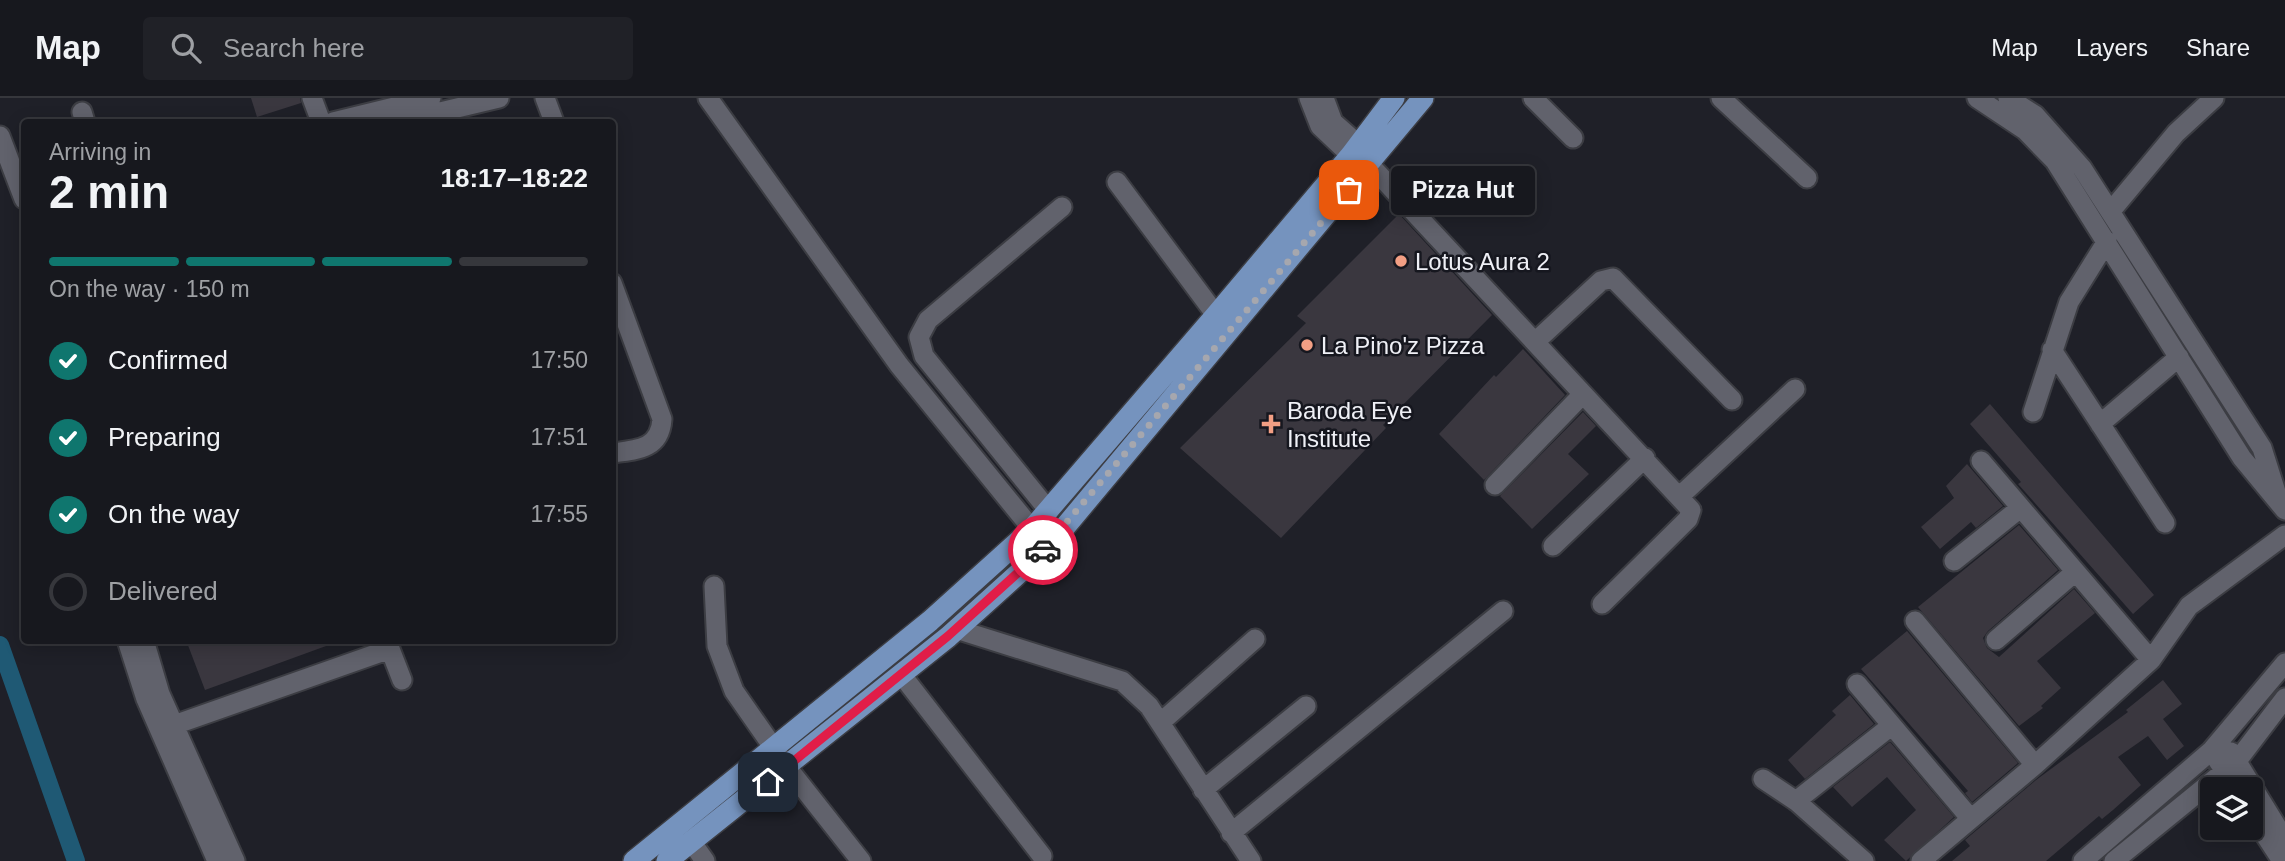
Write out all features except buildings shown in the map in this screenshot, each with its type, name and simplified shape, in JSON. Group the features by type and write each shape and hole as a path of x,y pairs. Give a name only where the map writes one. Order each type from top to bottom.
{"main road":[{"path":"634,861 687,834 787,767 956,629 1049,546 1364,159 1394,98"},
{"path":"667,861 687,834 774,749 930,621 1032,529 1216,315 1423,98"}],"street":[{"path":"312,98 320,119"},
{"path":"345,119 431,98"},
{"path":"411,119 499,98"},
{"path":"545,98 553,119"},
{"path":"708,98 899,365 1032,529"},
{"path":"1309,98 1320,126 1364,159"},
{"path":"1324,98 1334,122 1364,159 1681,496 1691,510 1688,519 1602,604"},
{"path":"1533,98 1573,138"},
{"path":"1721,98 1807,178"},
{"path":"1978,98 2025,130 2043,146 2072,184 2242,458 2282,506"},
{"path":"2008,98 2035,116 2060,140 2111,211 2262,448 2282,506"},
{"path":"2111,211 2176,133 2214,98"},
{"path":"0,136 21,191"},
{"path":"1117,182 1216,315"},
{"path":"1049,511 924,356 919,337 928,320 1062,206"},
{"path":"2033,412 2069,302 2107,241"},
{"path":"1535,342 1601,281 1613,278 1732,400"},
{"path":"616,294 662,419 657,439 650,445 616,452"},
{"path":"2052,351 2165,523"},
{"path":"2100,424 2179,357"},
{"path":"1681,496 1795,389"},
{"path":"1495,485 1583,394"},
{"path":"1553,546 1645,458"},
{"path":"1981,461 2019,509 2151,660"},
{"path":"1954,561 2019,509"},
{"path":"1921,861 2035,765 2151,660 2189,606 2285,536"},
{"path":"1996,640 2074,573"},
{"path":"714,586 717,646 726,676 787,767 861,861"},
{"path":"1231,833 1503,611"},
{"path":"1915,621 2035,765"},
{"path":"956,629 1108,675 1136,692 1160,723 1251,861"},
{"path":"1160,723 1255,639"},
{"path":"128,644 146,699 216,861"},
{"path":"145,644 174,724 235,861"},
{"path":"174,724 390,649 402,680"},
{"path":"2083,861 2218,745 2285,663"},
{"path":"901,674 1042,856"},
{"path":"1857,684 1971,819"},
{"path":"2114,861 2231,766 2285,698"},
{"path":"1203,790 1306,706"},
{"path":"1796,801 1891,726"},
{"path":"2218,745 2285,840"},
{"path":"2231,766 2233,777"},
{"path":"1763,779 1796,801 1864,861"},
{"path":"2263,832 2281,861"},
{"path":"687,834 705,861"}],"waterway":[{"path":"0,645 76,861"}],"way so far":[{"path":"1043,550 1102,484 1349,190"}],"place":[{"name":"Pizza Hut","path":"1349,190"},
{"name":"Lotus Aura 2","path":"1401,261"},
{"name":"La Pino'z Pizza","path":"1307,345"},
{"name":"Baroda Eye Institute","path":"1271,424"}],"route":[{"path":"768,782 948,636 1043,550"}]}
